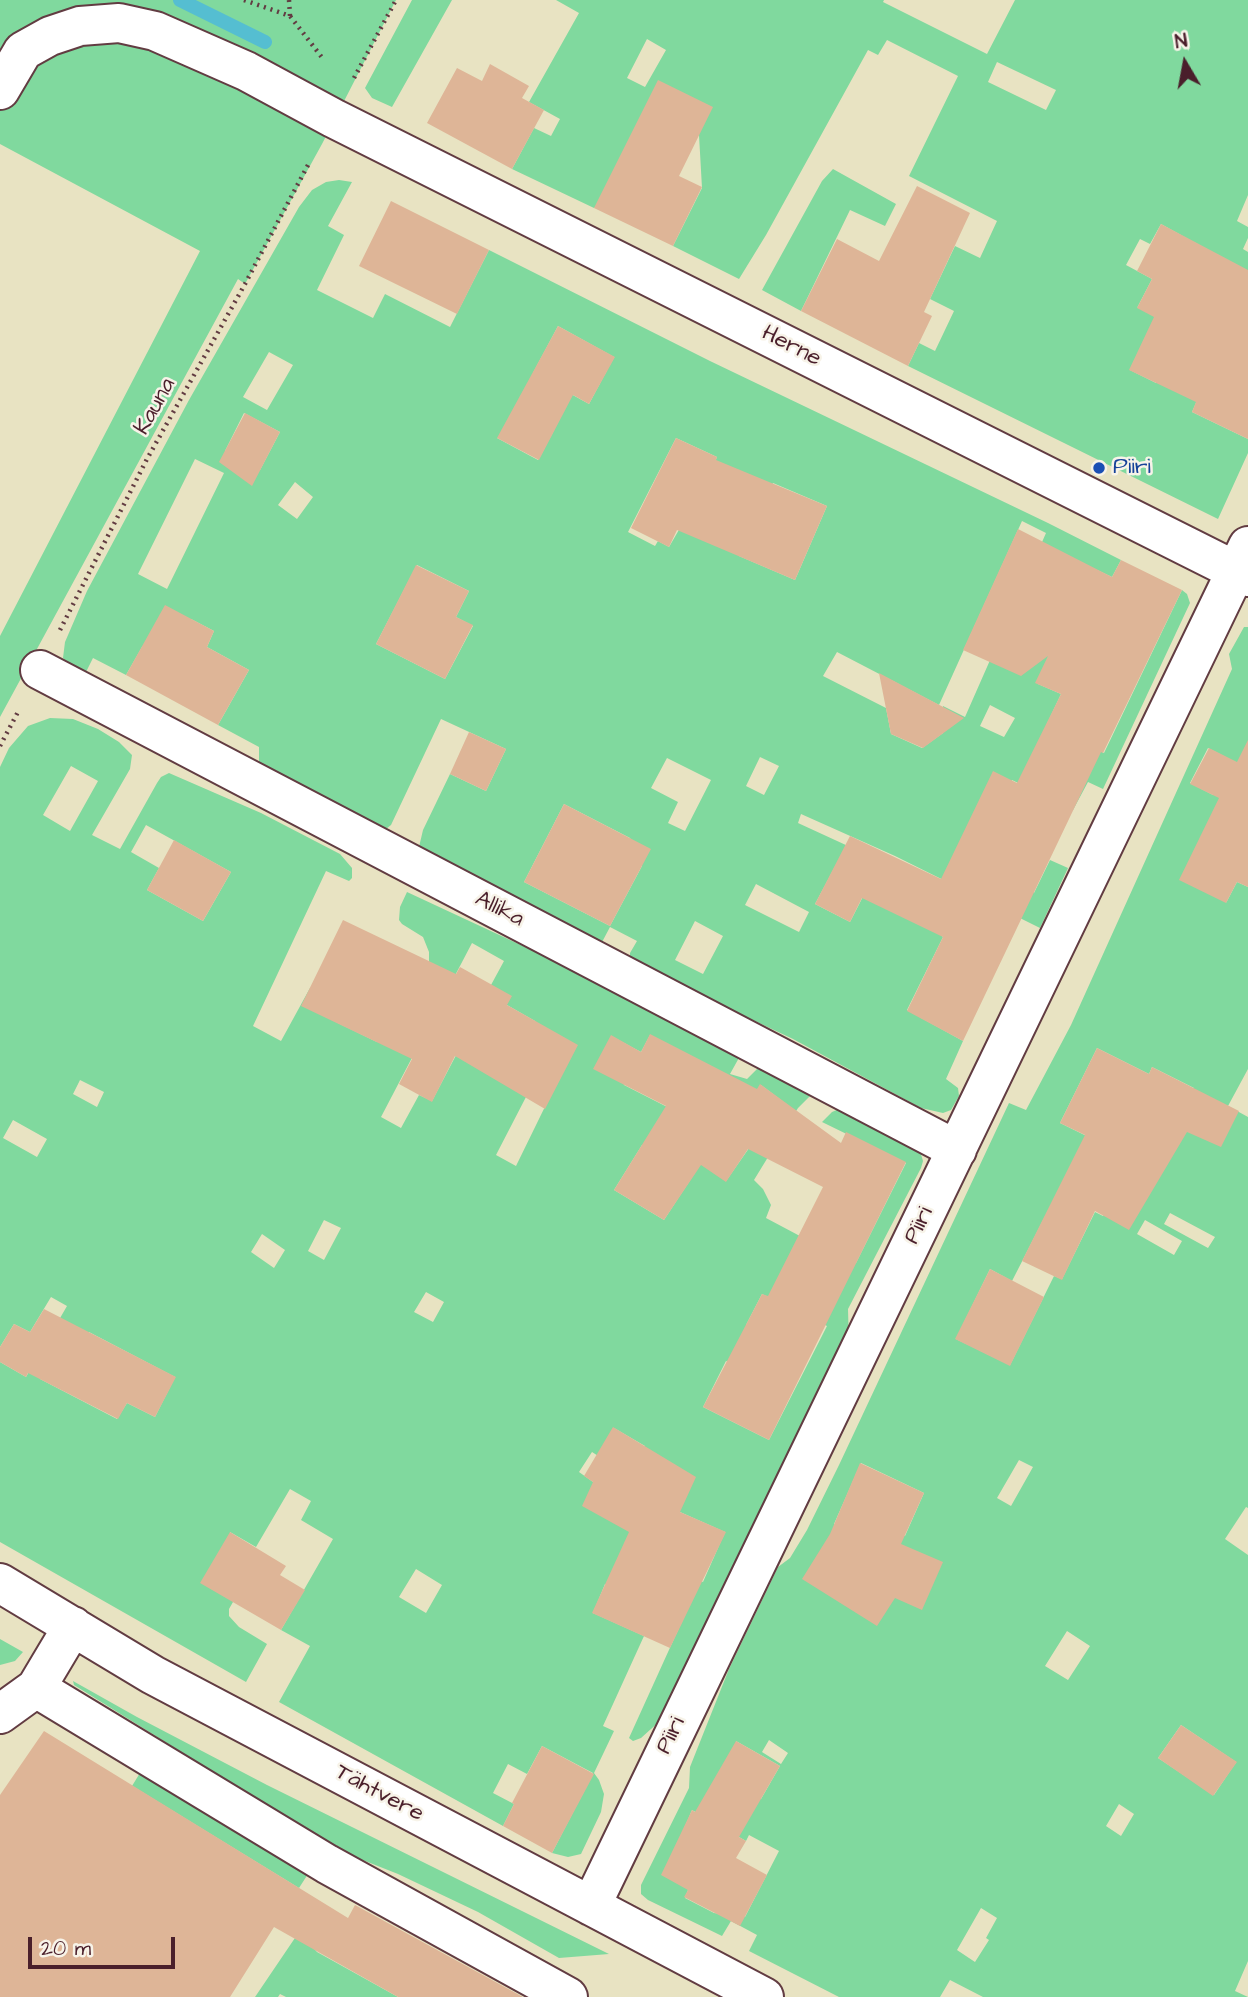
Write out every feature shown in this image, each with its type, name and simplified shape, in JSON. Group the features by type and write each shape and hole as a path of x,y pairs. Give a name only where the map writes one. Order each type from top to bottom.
{"street":[{"name":"Herne","path":"0,90 23,51 50,36 80,26 119,23 155,31 235,66 333,118 1244,565"},
{"name":"Piiri","path":"591,1906 1244,565"},
{"name":"Allika","path":"40,670 957,1150"},
{"name":"Tähtvere","path":"0,1583 153,1675 764,1997"},
{"path":"0,1714 36,1688 72,1626"},
{"path":"36,1688 327,1864 568,1997"}],"path":[{"path":"244,0 290,16 331,69"},
{"path":"289,0 290,16"},
{"path":"354,79 396,0"},
{"name":"Kauna","path":"40,670 147,459 308,165"}],"green space":[{"path":"0,0 396,0 322,144 245,284 238,279 0,717 0,636 200,251 0,144"},
{"path":"412,0 452,0 392,107 372,98 365,88"},
{"path":"556,0 884,0 883,2 987,54 1015,0 1248,0 1248,195 1237,221 1248,227 1248,238 1243,249 1248,252 1248,332 1204,384 1192,412 1248,439 1248,453 1218,519 908,366 919,343 935,351 954,311 930,299 955,246 980,258 997,221 909,176 958,76 887,40 878,55 868,50 739,279 673,246 702,188 699,135 594,208 512,169 534,128 551,136 560,119 529,102 579,13","holes":["647,39 666,50 645,87 627,78","997,62 1056,90 1046,110 988,82","1161,224 1197,244 1137,308 1152,279 1126,265 1140,239 1150,244","1146,336 1172,348 1156,383 1130,370"]},
{"path":"833,169 896,204 885,226 850,210 801,311 762,290 822,181"},
{"path":"326,182 352,182 328,226 344,235 317,290 373,318 385,294 450,327 489,250 710,361 1121,560 1112,577 1095,569 1038,684 1061,694 1046,726 1104,753 1182,590 1187,594 1190,603 1103,789 1088,782 1073,810 1012,780 1003,799 1034,893 1050,860 1068,868 1040,928 895,856 801,814 798,823 848,846 943,937 907,1010 963,1041 946,1079 958,1088 959,1096 951,1110 943,1113 921,1108 793,1039 630,962 630,953 637,941 610,927 601,944 419,847 423,830 450,774 486,791 506,749 441,719 391,825 386,829 259,763 259,747 218,725 249,670 207,647 214,631 191,619 142,647 126,675 93,658 84,676 63,658 65,642 87,591 189,400 299,207 312,190","holes":["558,326 614,357 589,404 533,373","269,352 293,365 267,410 243,397","244,413 280,432 260,470 225,451","554,430 538,460 497,438","676,438 717,457 705,485 669,547 658,541 655,546 628,532","195,459 224,473 167,589 138,574","295,482 313,497 297,519 278,505","773,483 827,506 795,580 739,556 749,529","1022,521 1046,533 965,717 943,706 943,733 922,748 891,734 886,708 823,676 837,652 939,705","417,565 469,591 456,617 473,626 445,679 376,644","990,705 1015,718 1004,737 980,726","760,757 779,766 764,795 746,786","667,758 711,780 685,831 668,823 678,802 651,788","564,804 630,838 642,866 610,926 524,882","837,863 871,881 850,922 815,904","756,884 809,912 799,932 745,905","695,921 723,936 703,974 675,960"]},
{"path":"1244,627 1248,627 1248,802 1226,903 1237,882 1248,887 1248,1069 1228,1106 1248,1117 1248,1508 1246,1507 1225,1539 1248,1555 1248,1961 1235,1991 1248,1997 983,1997 950,1980 940,1997 839,1997 749,1951 757,1935 731,1921 722,1936 648,1900 641,1894 641,1885 689,1788 690,1767 729,1669 778,1567 790,1558 807,1530 1009,1103 1026,1110 1071,1025 1232,669 1229,654","holes":["1208,748 1231,760 1213,795 1190,783","1097,1048 1149,1074 1152,1067 1194,1088 1115,1150 1060,1123","1057,1193 1113,1197 1103,1216 1095,1212 1062,1279 1054,1276 1010,1365 956,1339 990,1269 1012,1281","1170,1213 1215,1237 1208,1248 1164,1224","1145,1220 1182,1241 1174,1255 1137,1234","1019,1460 1033,1467 1011,1506 997,1498","861,1463 924,1493 905,1536 885,1528 878,1545 834,1524","1067,1631 1090,1646 1068,1680 1045,1666","1181,1725 1236,1762 1214,1795 1158,1758","769,1740 788,1753 781,1764 762,1752","736,1741 780,1766 761,1799","1119,1804 1134,1814 1121,1836 1106,1826","692,1810 746,1841 749,1835 779,1851 745,1917 714,1913 685,1898 688,1890 683,1831","981,1908 997,1918 986,1938 989,1940 975,1962 957,1950"]},
{"path":"50,718 73,719 98,729 119,742 132,755 130,769 92,835 120,849 157,783 169,773 261,813 340,854 352,868 352,878 349,881 326,871 253,1026 281,1041 310,988 338,1023 377,1042 429,968 429,952 423,937 399,920 400,907 407,892 538,953 740,1056 730,1074 747,1079 759,1067 811,1095 798,1108 754,1180 763,1189 771,1205 766,1218 798,1235 856,1263 906,1163 822,1122 832,1112 839,1109 920,1151 923,1161 921,1168 848,1309 849,1345 661,1720 641,1738 633,1741 629,1738 683,1619 605,1584 593,1613 644,1636 603,1726 614,1731 594,1773 604,1794 601,1812 581,1854 568,1857 552,1853 593,1773 542,1746 527,1774 508,1764 493,1793 514,1804 503,1826 279,1702 310,1646 281,1630 333,1539 301,1520 311,1501 290,1489 256,1547 230,1532 233,1602 229,1616 239,1627 267,1644 246,1682 0,1542 0,1362 26,1377 67,1306 51,1297 30,1332 14,1324 0,1347 0,767 9,748 28,726","holes":["71,766 98,781 70,831 43,815","146,825 231,872 203,921 147,890 159,868 131,852","472,943 504,961 491,985 507,1005 535,1021 464,1040 432,1101 419,1095 401,1128 381,1117","650,1035 677,1112 624,1085 611,1036 641,1052","541,1068 559,1078 516,1166 496,1155","80,1080 104,1092 97,1107 73,1094","761,1085 782,1101 726,1181","13,1120 47,1139 37,1157 3,1138","642,1145 692,1177 664,1220 614,1190","324,1220 341,1228 324,1260 308,1251","262,1234 285,1250 274,1268 251,1252","426,1292 444,1302 433,1322 414,1312","762,1294 827,1326 769,1440 703,1407 726,1361 747,1372 746,1325","89,1332 175,1377 155,1417 127,1403 117,1419 40,1379","614,1428 645,1446 631,1469","592,1452 606,1461 593,1482 579,1472","680,1512 725,1532 703,1582 653,1560","416,1569 442,1585 426,1613 399,1597"]},
{"path":"0,1639 23,1652 15,1661 0,1665"},
{"path":"73,1681 267,1785 609,1954 559,1958 478,1912 398,1874 340,1851 74,1685"},
{"path":"143,1768 308,1874 299,1888 132,1786"},
{"path":"299,1932 317,1952 398,1997 286,1997 280,1994 278,1997 255,1997"}],"building":[{"path":"490,64 529,86 522,98 544,110 512,169 427,123 457,68 482,81"},
{"path":"658,80 713,107 679,176 702,187 673,246 594,208"},
{"path":"917,186 970,213 924,312 932,316 908,366 801,311 837,239 879,261"},
{"path":"391,201 489,250 457,314 359,266"},
{"path":"1161,224 1248,270 1248,439 1192,412 1196,402 1129,370 1154,317 1137,308 1152,279 1137,271"},
{"path":"558,326 615,357 589,404 573,395 539,460 497,438"},
{"path":"245,413 280,432 252,486 219,462"},
{"path":"676,438 717,457 716,460 827,506 795,580 677,530 669,547 631,528"},
{"path":"1018,529 1112,577 1121,560 1182,590 1103,753 1101,752 963,1041 907,1011 943,937 862,898 850,922 815,904 850,836 941,879 993,771 1017,783 1061,694 1035,683 1048,656 1021,676 963,650"},
{"path":"416,565 469,591 456,617 473,625 445,679 376,644"},
{"path":"165,605 214,631 207,647 249,670 218,725 126,675"},
{"path":"879,673 964,718 923,748 891,734"},
{"path":"469,732 506,749 486,791 450,774"},
{"path":"1248,740 1248,887 1237,882 1226,903 1179,880 1219,798 1190,784 1209,748 1237,762"},
{"path":"564,804 651,849 610,926 524,882"},
{"path":"174,840 231,872 203,921 147,890"},
{"path":"343,920 456,974 460,967 512,996 507,1005 578,1045 545,1109 455,1056 432,1102 399,1084 412,1059 301,1006"},
{"path":"650,1034 757,1089 760,1084 841,1143 846,1132 906,1162 769,1440 703,1407 762,1294 768,1296 823,1187 748,1149 726,1182 701,1165 664,1220 614,1190 666,1106 593,1069 611,1035 641,1052"},
{"path":"1097,1048 1149,1074 1152,1067 1239,1111 1221,1147 1187,1132 1129,1230 1095,1211 1062,1280 1022,1261 1085,1135 1060,1123"},
{"path":"990,1269 1044,1297 1010,1366 955,1339"},
{"path":"44,1309 176,1377 155,1417 127,1403 118,1419 28,1373 26,1377 0,1362 0,1347 14,1324 30,1332"},
{"path":"613,1427 696,1477 680,1512 726,1532 670,1648 592,1613 629,1532 582,1506 593,1482 584,1476"},
{"path":"860,1463 924,1493 901,1544 943,1562 922,1610 895,1598 877,1626 802,1579 830,1534"},
{"path":"230,1532 286,1566 280,1575 305,1590 281,1630 200,1583"},
{"path":"1181,1725 1237,1762 1213,1796 1158,1758"},
{"path":"44,1731 348,1918 355,1905 523,1997 398,1997 274,1927 230,1997 0,1997 0,1795"},
{"path":"736,1741 780,1766 739,1837 746,1841 736,1858 767,1875 740,1926 684,1897 688,1890 661,1875 692,1810 695,1812"},
{"path":"542,1746 594,1774 552,1853 503,1826"}],"waterway":[{"path":"180,0 265,42"}],"place":[{"name":"Piiri","path":"1099,468"}]}
